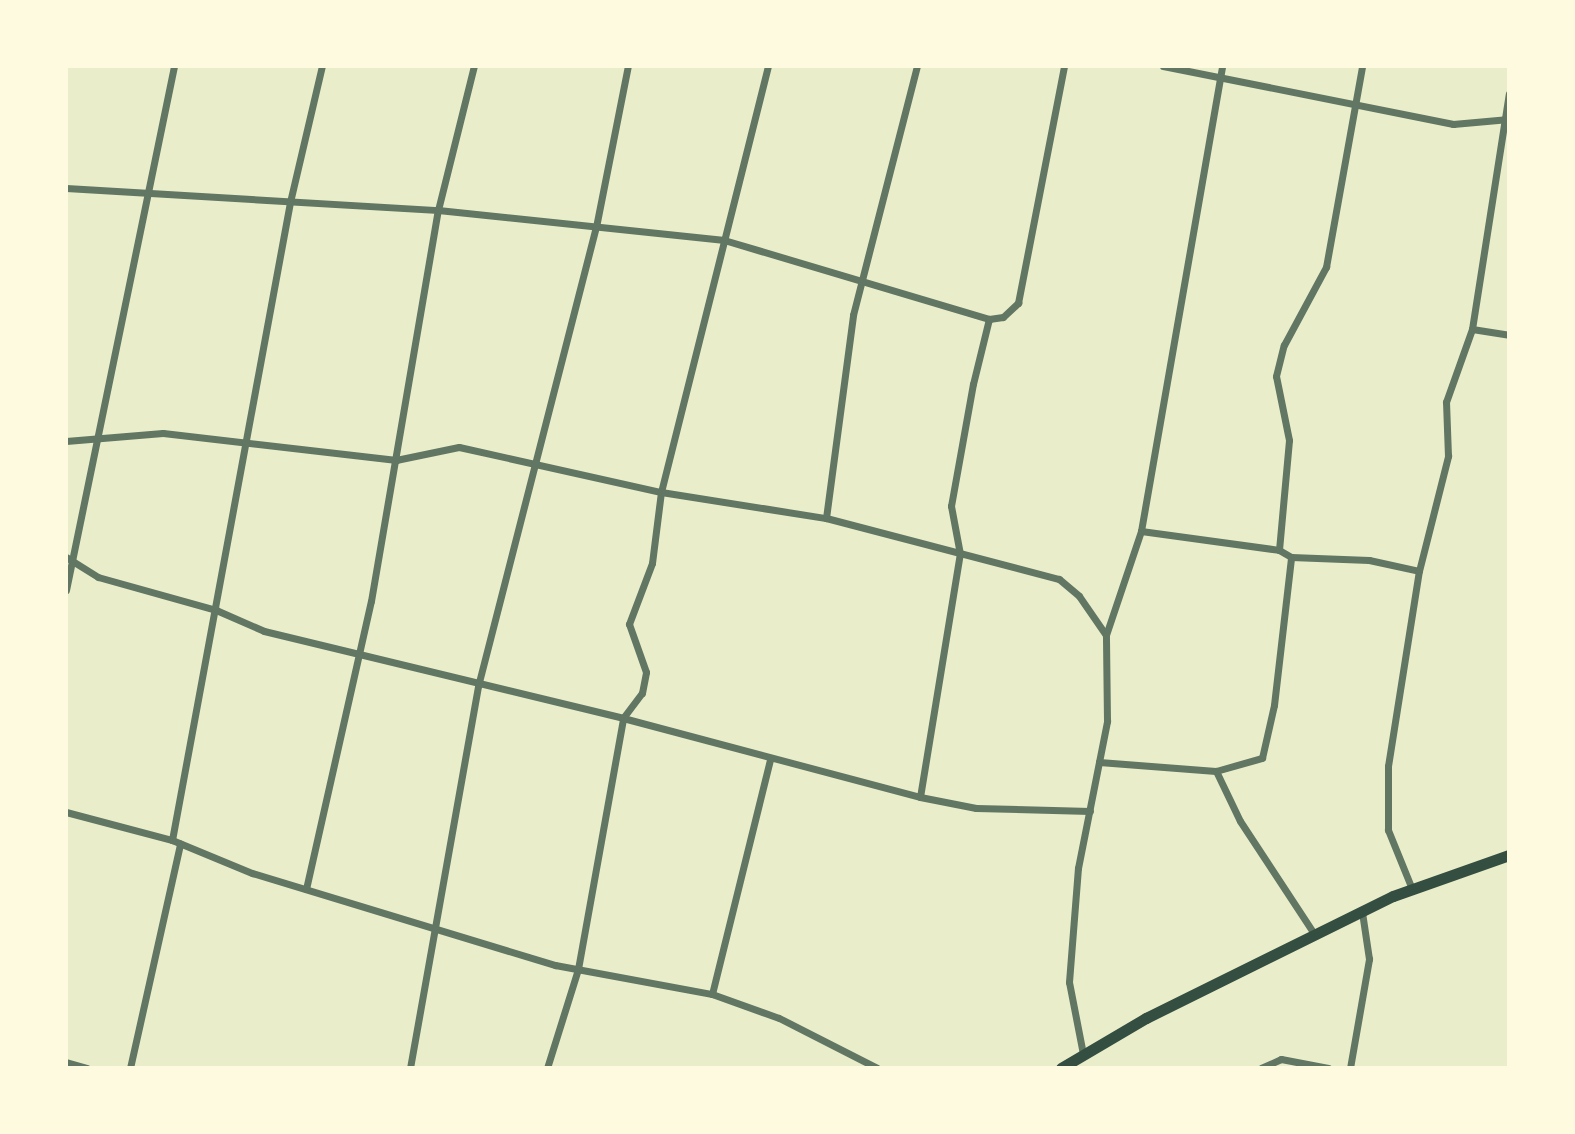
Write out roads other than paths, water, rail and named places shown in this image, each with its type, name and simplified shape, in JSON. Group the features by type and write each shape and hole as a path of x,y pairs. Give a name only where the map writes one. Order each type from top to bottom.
{"highway":[{"path":"1061,1068 1362,912 1412,889 1509,855"}],"street":[{"path":"66,590 69,558 99,442 174,66"},
{"path":"130,1068 176,842 290,202 322,66"},
{"path":"306,889 396,460 438,210 474,66"},
{"path":"410,1068 478,686 538,466 596,227 628,66"},
{"path":"547,1068 578,969 623,718 642,693 646,672 629,624 652,563 661,492 768,66"},
{"path":"826,518 844,358 917,66"},
{"path":"66,188 438,210 724,240 989,319 1003,317 1018,303 1064,66"},
{"path":"1163,66 1357,102 1383,112 1453,124 1486,125 1506,119"},
{"path":"1083,1054 1069,982 1078,868 1107,721 1106,635 1141,531 1222,66"},
{"path":"1279,550 1289,440 1276,376 1284,345 1326,267 1362,66"},
{"path":"1412,889 1388,830 1388,766 1419,571 1448,456 1446,402 1472,329 1509,94"},
{"path":"920,797 960,554 951,517 952,493 989,319"},
{"path":"1472,329 1509,335"},
{"path":"66,441 99,442 163,433 396,460 459,447 661,492 826,518 1059,579 1079,596 1106,635"},
{"path":"1141,531 1279,550 1291,557 1369,560 1419,571"},
{"path":"1099,762 1216,771 1262,758 1269,740 1291,557"},
{"path":"69,558 98,577 216,610 264,631 357,651 478,686 623,718 920,797 976,808 1090,811"},
{"path":"712,994 770,759"},
{"path":"1216,771 1240,821 1315,935"},
{"path":"66,812 176,842 306,889 578,969 712,994 779,1018 877,1068"},
{"path":"1350,1068 1369,959 1362,912"},
{"path":"1261,1068 1281,1059 1328,1068"},
{"path":"66,1062 87,1068"}]}
